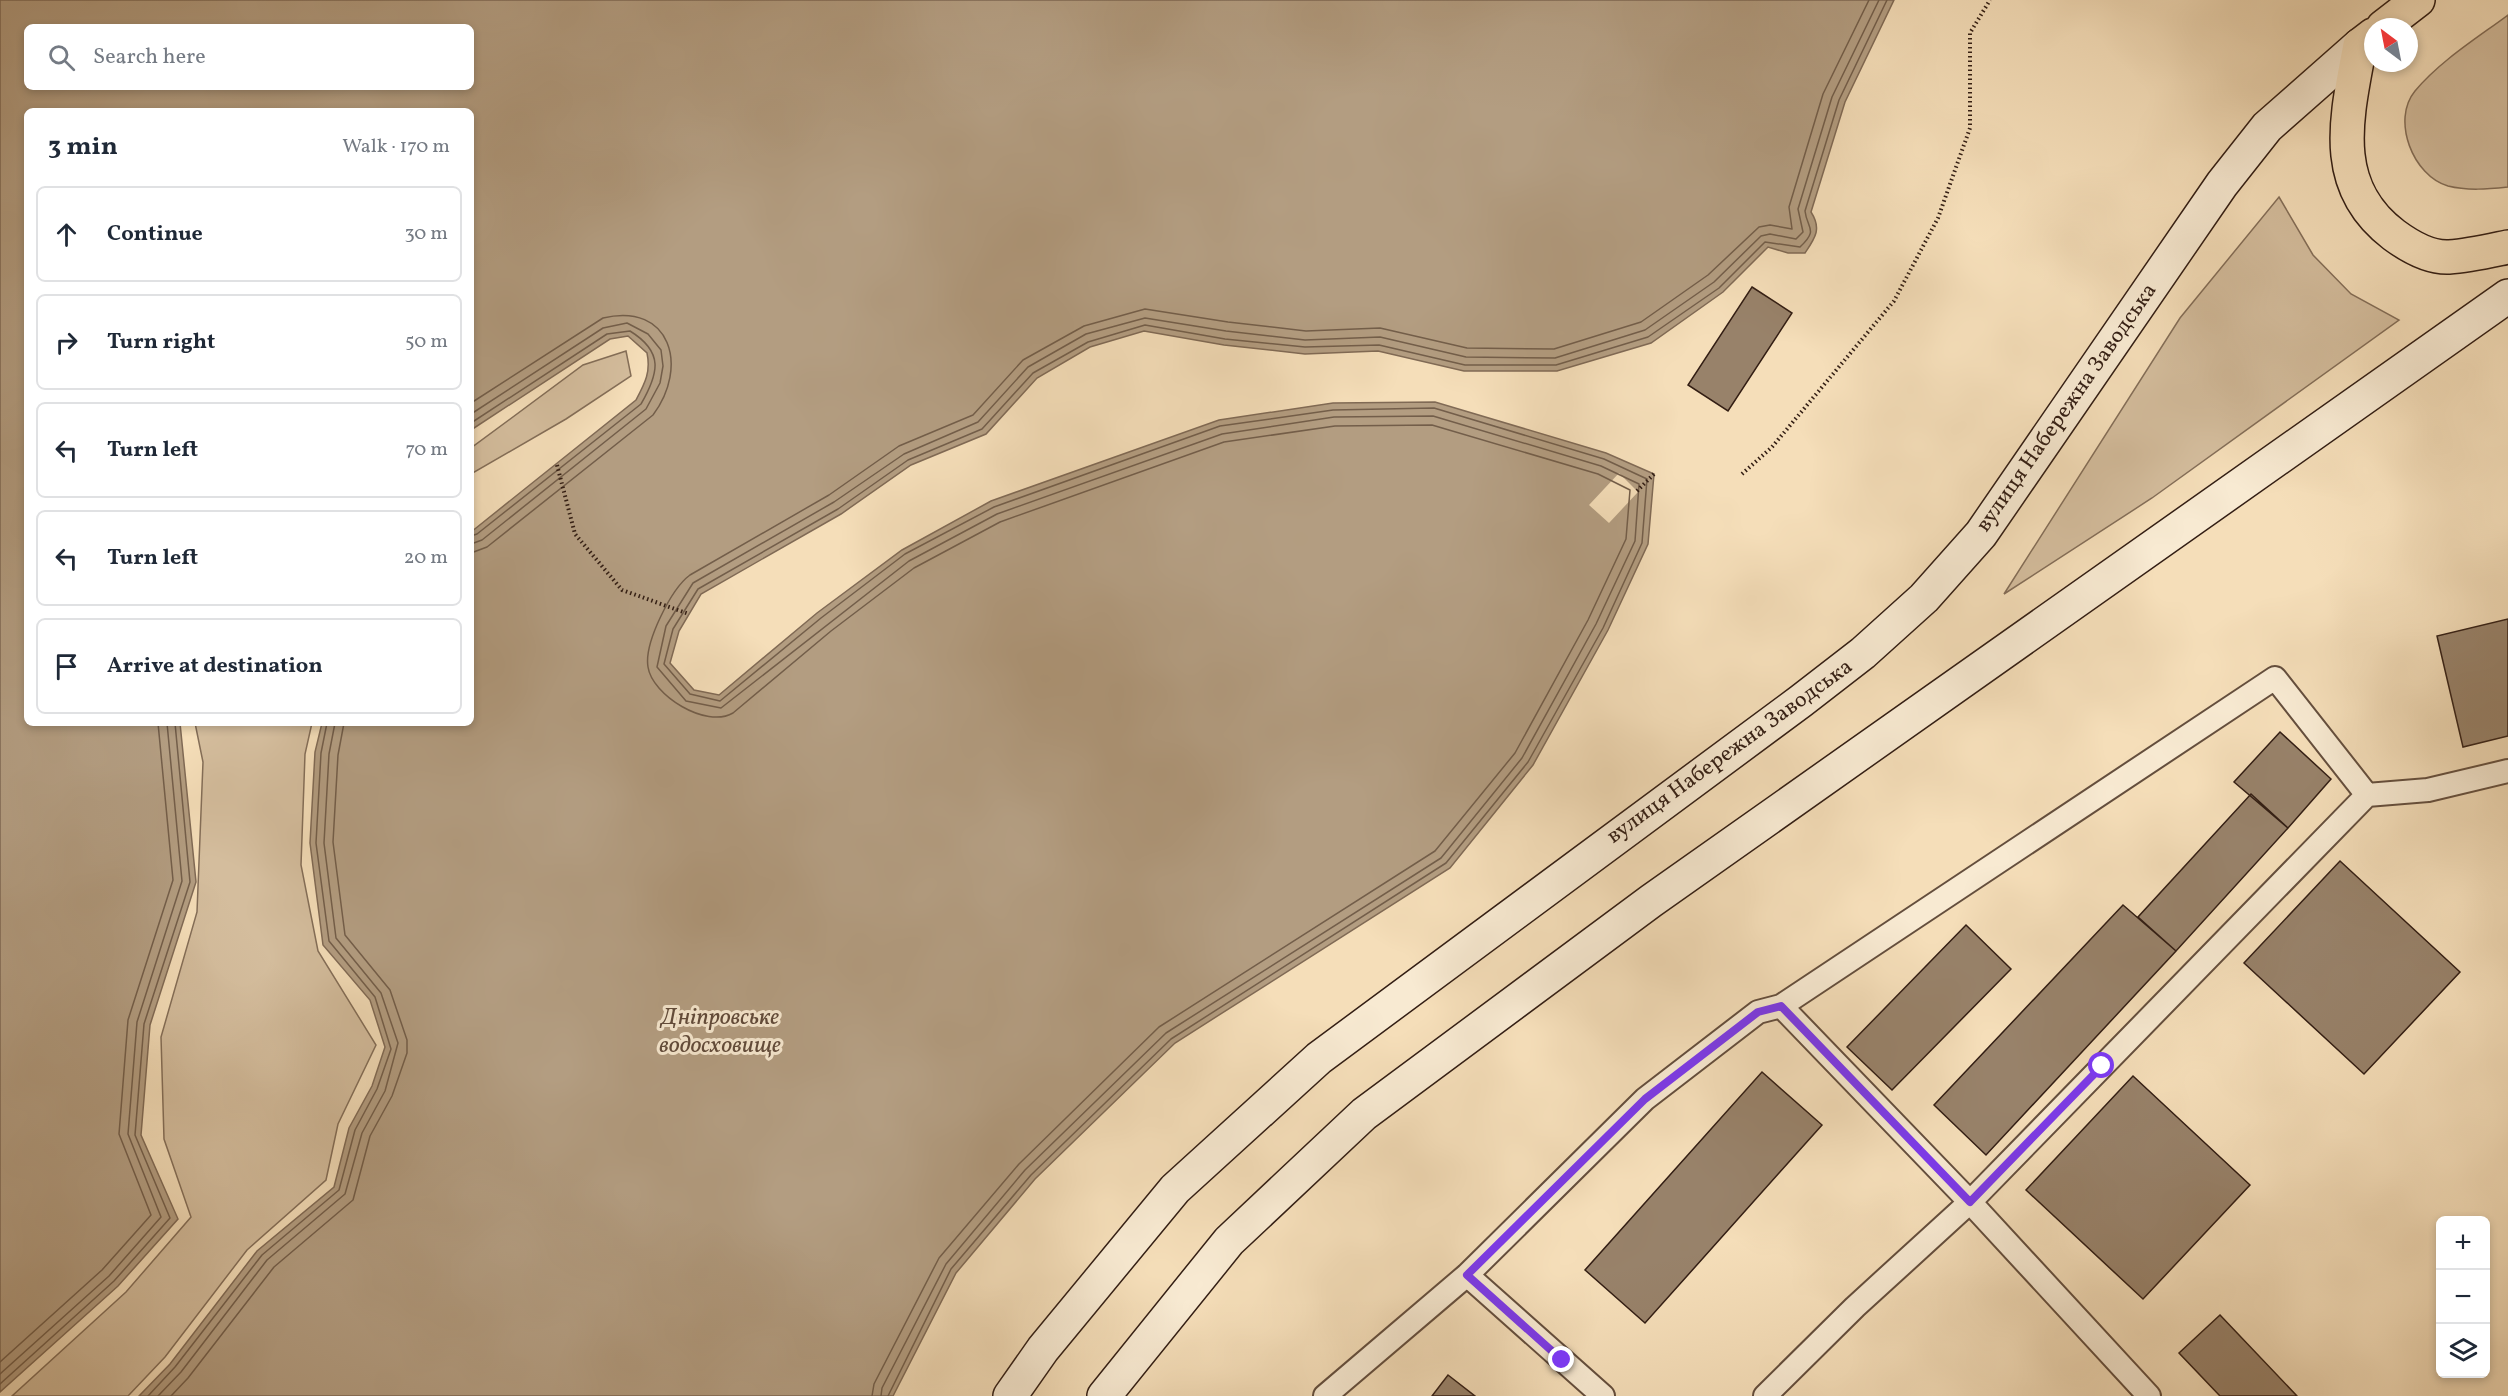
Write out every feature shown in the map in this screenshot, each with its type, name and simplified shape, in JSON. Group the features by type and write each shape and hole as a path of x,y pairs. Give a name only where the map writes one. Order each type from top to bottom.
{"main road":[{"name":"вулиця Набережна Заводська","path":"2395,18 2418,0"},
{"name":"вулиця Набережна Заводська","path":"1010,1396 1043,1349 1175,1189 1319,1058 1801,701 1863,653 1924,598 1981,534 2228,176 2267,127 2364,43"},
{"path":"2364,64 2346,127 2347,161 2358,195 2380,224 2410,247 2446,258 2508,248"},
{"path":"1104,1396 1229,1241 1364,1114 1660,894 2508,296"}],"lane":[{"path":"1325,1396 1467,1275 1645,1099 1758,1012 1781,1006 2274,678 2367,795"},
{"path":"1765,1396 1855,1307 1970,1202 2367,795 2428,790 2508,771"},
{"path":"1781,1006 1970,1202 2149,1396"},
{"path":"1467,1275 1603,1396"}],"path":[{"path":"1742,474 1772,447 1894,301 1938,218 1970,128 1970,33 1990,0"},
{"path":"557,465 575,534 622,590 689,614"},
{"path":"1637,491 1654,474"}],"shaded area":[{"path":"2508,15 2508,187 2470,189 2448,186 2425,171 2409,146 2405,117 2408,103 2415,91 2436,70 2459,50"},
{"path":"2279,197 2313,255 2351,294 2399,320 2152,498 2004,594 2180,318"},
{"path":"626,351 631,376 566,419 474,472 474,446 583,365"},
{"path":"196,726 311,726 305,754 301,865 318,951 376,1045 338,1124 326,1180 247,1250 165,1357 128,1396 12,1396 126,1292 191,1217 164,1139 161,1037 197,912 203,762"}],"water":[{"name":"Дніпровське водосховище","path":"0,0 1894,0 1845,102 1811,212 1816,223 1816,233 1805,253 1788,253 1768,247 1723,292 1651,343 1557,371 1464,371 1378,351 1305,354 1224,345 1144,331 1090,347 1037,378 986,434 911,465 841,514 701,594 679,631 670,663 694,690 719,695 817,613 902,550 991,501 1219,420 1333,403 1435,402 1606,453 1654,474 1648,544 1608,630 1533,765 1450,868 1175,1043 1035,1179 956,1273 893,1396 139,1396 170,1364 257,1251 334,1187 349,1128 372,1086 385,1047 370,1000 323,945 310,843 315,752 321,726 474,726 474,530 636,400 646,377 648,360 647,353 628,336 610,339 474,428 474,108 24,108 24,726 180,726 196,882 150,1025 141,1135 178,1219 118,1286 0,1392"}],"pier":[{"path":"1619,473 1638,492 1609,523 1589,505"}],"building":[{"path":"1752,287 1792,313 1728,411 1688,385"},
{"path":"2508,619 2508,736 2463,747 2437,636"},
{"path":"2280,732 2331,779 2288,828 2234,782"},
{"path":"2251,794 2288,828 2176,951 2138,917"},
{"path":"2340,861 2460,972 2364,1074 2244,963"},
{"path":"2123,905 2176,951 1986,1155 1934,1105"},
{"path":"1966,925 2011,969 1892,1090 1847,1047"},
{"path":"1762,1072 1822,1125 1645,1323 1585,1270"},
{"path":"2133,1076 2250,1185 2143,1299 2026,1190"},
{"path":"2220,1315 2297,1396 2220,1396 2179,1353"},
{"path":"1448,1375 1475,1396 1432,1396"}],"route":[{"path":"1562,1360 1467,1275 1645,1099 1758,1012 1781,1006 1970,1202 2102,1066"}]}
